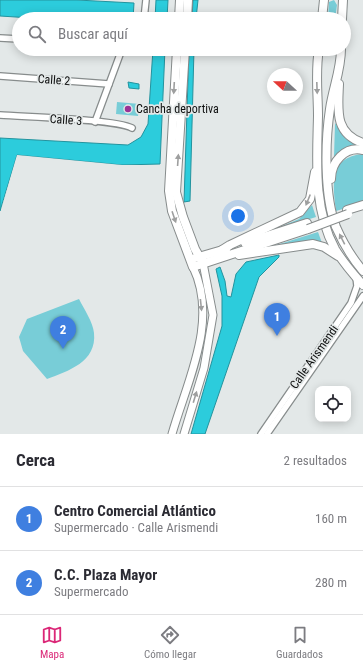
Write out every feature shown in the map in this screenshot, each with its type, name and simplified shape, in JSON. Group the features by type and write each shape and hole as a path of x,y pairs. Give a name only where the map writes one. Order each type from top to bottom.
{"main road":[{"path":"179,12 180,0"},
{"path":"187,12 188,0"},
{"path":"323,12 324,1"},
{"path":"342,1 342,12"},
{"path":"177,56 169,191 172,211 192,263 307,226 348,212 363,205"},
{"path":"185,56 176,192 183,217 201,260"},
{"path":"222,254 300,212 310,199 316,162 318,114 316,72 318,56"},
{"path":"341,56 339,118 343,129 348,135 363,143"},
{"path":"341,66 333,93 329,121 327,168 332,210 336,226 349,252 363,271"},
{"path":"332,210 331,172 334,166 338,159 347,152 363,150"},
{"path":"316,162 321,204 326,225 340,257 363,285"},
{"path":"348,212 363,210"},
{"path":"222,254 313,244 324,247 340,257"},
{"path":"349,252 363,266"}],"street":[{"path":"145,12 146,0"},
{"path":"0,38 12,39"},
{"path":"94,122 119,56"},
{"name":"Calle 2","path":"0,76 109,84"},
{"name":"Calle 3","path":"0,115 94,122 124,125 132,128"},
{"path":"184,434 204,368 213,315 201,260"},
{"path":"172,434 200,344 203,321 197,278 192,263"},
{"name":"Calle Arismendi","path":"261,434 352,303 357,286 356,276"},
{"name":"Calle Arismendi","path":"267,434 363,296"}],"shaded area":[{"path":"0,0 77,0 134,3 133,12 12,12 12,17 0,16"},
{"path":"156,0 168,0 167,12 155,12"},
{"path":"193,0 198,0 197,12 192,12"},
{"path":"334,0 337,5 336,12 328,12 329,2"},
{"path":"153,56 165,56 160,164 122,165 17,155 0,211 0,138 128,145 141,137 148,124"},
{"path":"189,56 194,56 190,201 184,202"},
{"path":"128,82 139,84 139,89 129,88"},
{"name":"Cancha deportiva","path":"117,102 140,104 138,116 116,114"},
{"path":"335,123 345,138 358,146 344,150 334,157"},
{"path":"363,154 363,203 336,211 334,182 338,166 352,156"},
{"path":"312,205 316,217 268,232 299,219"},
{"path":"318,232 322,243 267,248"},
{"path":"279,255 279,257 259,277 205,434 191,434 222,326 222,296 216,269 220,267 225,281 227,296 231,297 236,274 246,262"},
{"path":"79,299 90,320 94,333 94,343 91,351 80,364 64,373 47,379 23,351 19,337 27,319"}],"pier":[{"path":"17,155 122,165 143,165 143,167 122,167 18,157 0,213"}],"place":[{"name":"Cancha deportiva","path":"128,109"},
{"name":"Centro Comercial Atlántico","path":"277,336"},
{"name":"C.C. Plaza Mayor","path":"63,349"}]}
